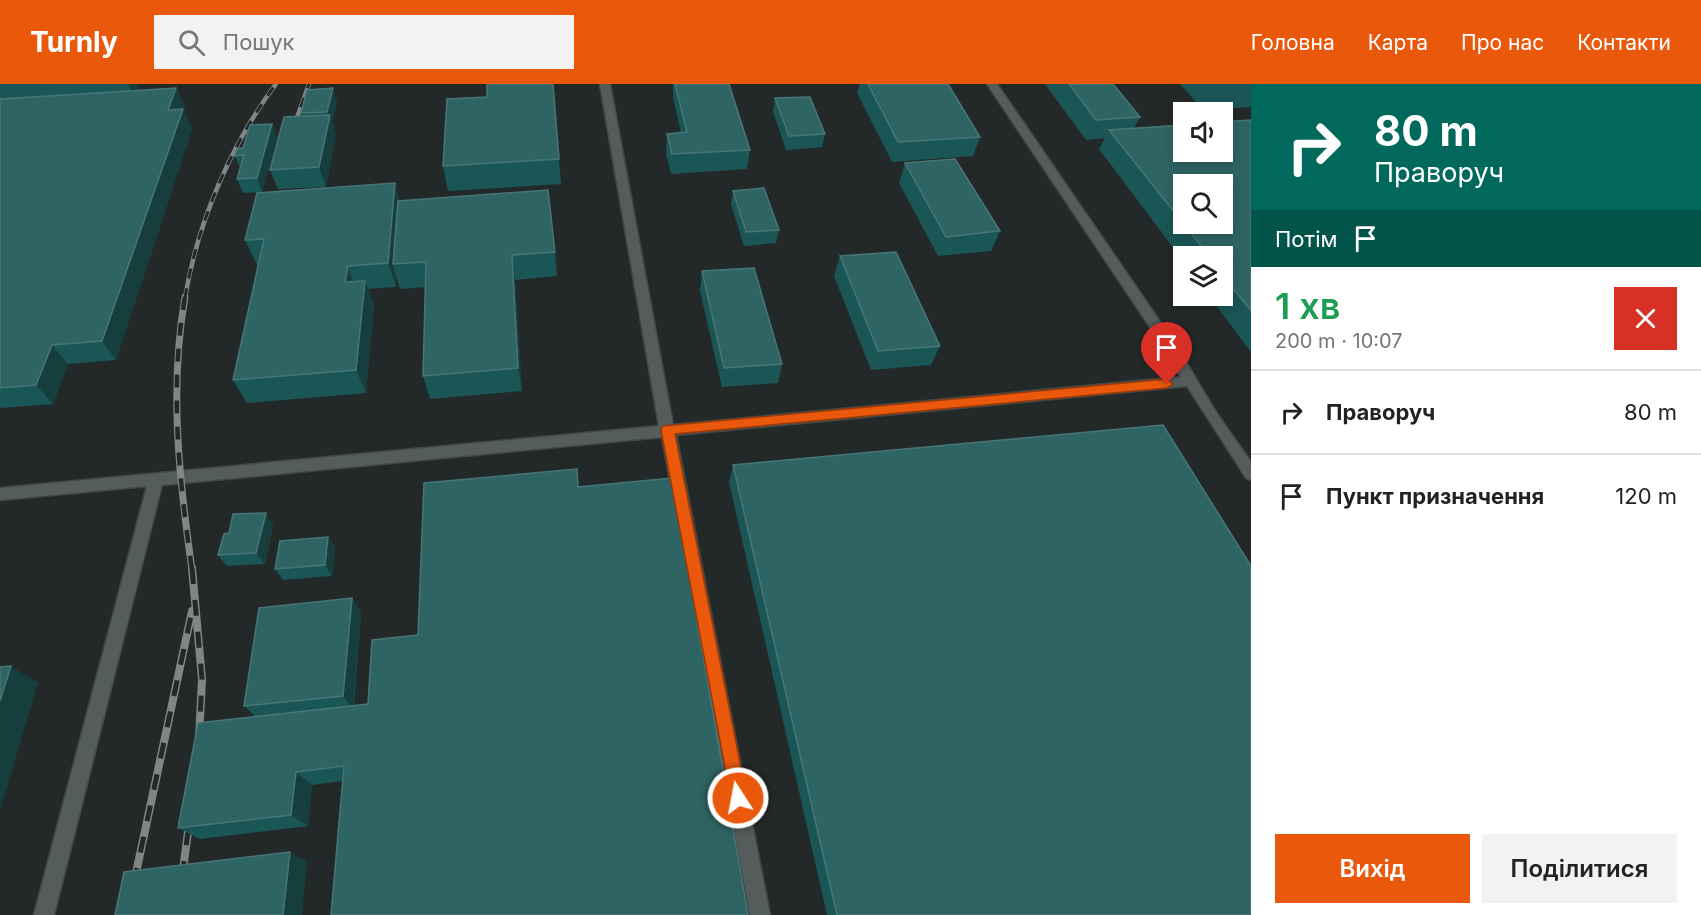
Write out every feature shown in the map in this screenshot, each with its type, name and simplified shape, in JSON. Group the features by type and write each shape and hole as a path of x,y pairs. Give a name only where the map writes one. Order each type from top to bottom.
{"lane":[{"path":"605,84 667,430 760,915"},
{"path":"992,84 1169,345 1251,474"},
{"path":"0,495 1191,381"},
{"path":"44,915 156,479"}],"building":[{"path":"487,84 553,84 559,159 443,166 447,99 487,97"},
{"path":"675,84 729,84 750,150 672,154 667,134 687,132"},
{"path":"868,84 948,84 980,137 898,142"},
{"path":"1069,84 1113,84 1140,117 1096,120"},
{"path":"176,88 168,110 183,109 102,341 52,345 36,385 0,388 0,99"},
{"path":"333,88 327,112 301,113 307,90"},
{"path":"810,97 825,134 789,136 775,98"},
{"path":"330,115 319,167 270,170 284,117"},
{"path":"1251,120 1251,311 1233,288 1233,246 1201,246 1192,234 1233,234 1233,174 1173,174 1173,211 1109,130 1173,126 1173,162 1233,162 1233,121"},
{"path":"272,124 257,178 237,179 244,155 235,156 237,149 243,148 250,125"},
{"path":"955,159 1000,231 946,237 905,163"},
{"path":"395,183 388,263 348,266 345,282 365,281 356,370 233,380 264,239 245,240 257,193"},
{"path":"764,188 779,230 746,232 733,191"},
{"path":"548,190 555,252 512,255 518,368 423,376 426,262 393,264 398,201"},
{"path":"896,252 940,346 878,351 840,256"},
{"path":"754,268 782,364 724,368 702,271"},
{"path":"1163,425 1251,566 1251,915 837,915 733,465"},
{"path":"577,469 578,487 672,478 748,915 331,915 344,766 296,772 291,815 178,828 198,723 368,704 372,640 418,635 424,483"},
{"path":"266,513 256,553 218,555 224,534 229,533 233,514"},
{"path":"328,537 325,565 275,569 280,541"},
{"path":"352,598 343,696 244,706 259,608"},
{"path":"11,666 0,701 0,667"},
{"path":"290,852 283,915 115,915 124,872"}],"railway":[{"path":"185,298 198,242 218,186 244,132 276,84"},
{"path":"294,126 309,84"},
{"path":"185,297 180,331 177,399 180,467 192,570"},
{"path":"192,568 202,679 199,739"},
{"path":"127,915 192,611"},
{"path":"182,877 190,817"}],"route":[{"path":"738,798 677,471 667,430 1167,384"}]}
